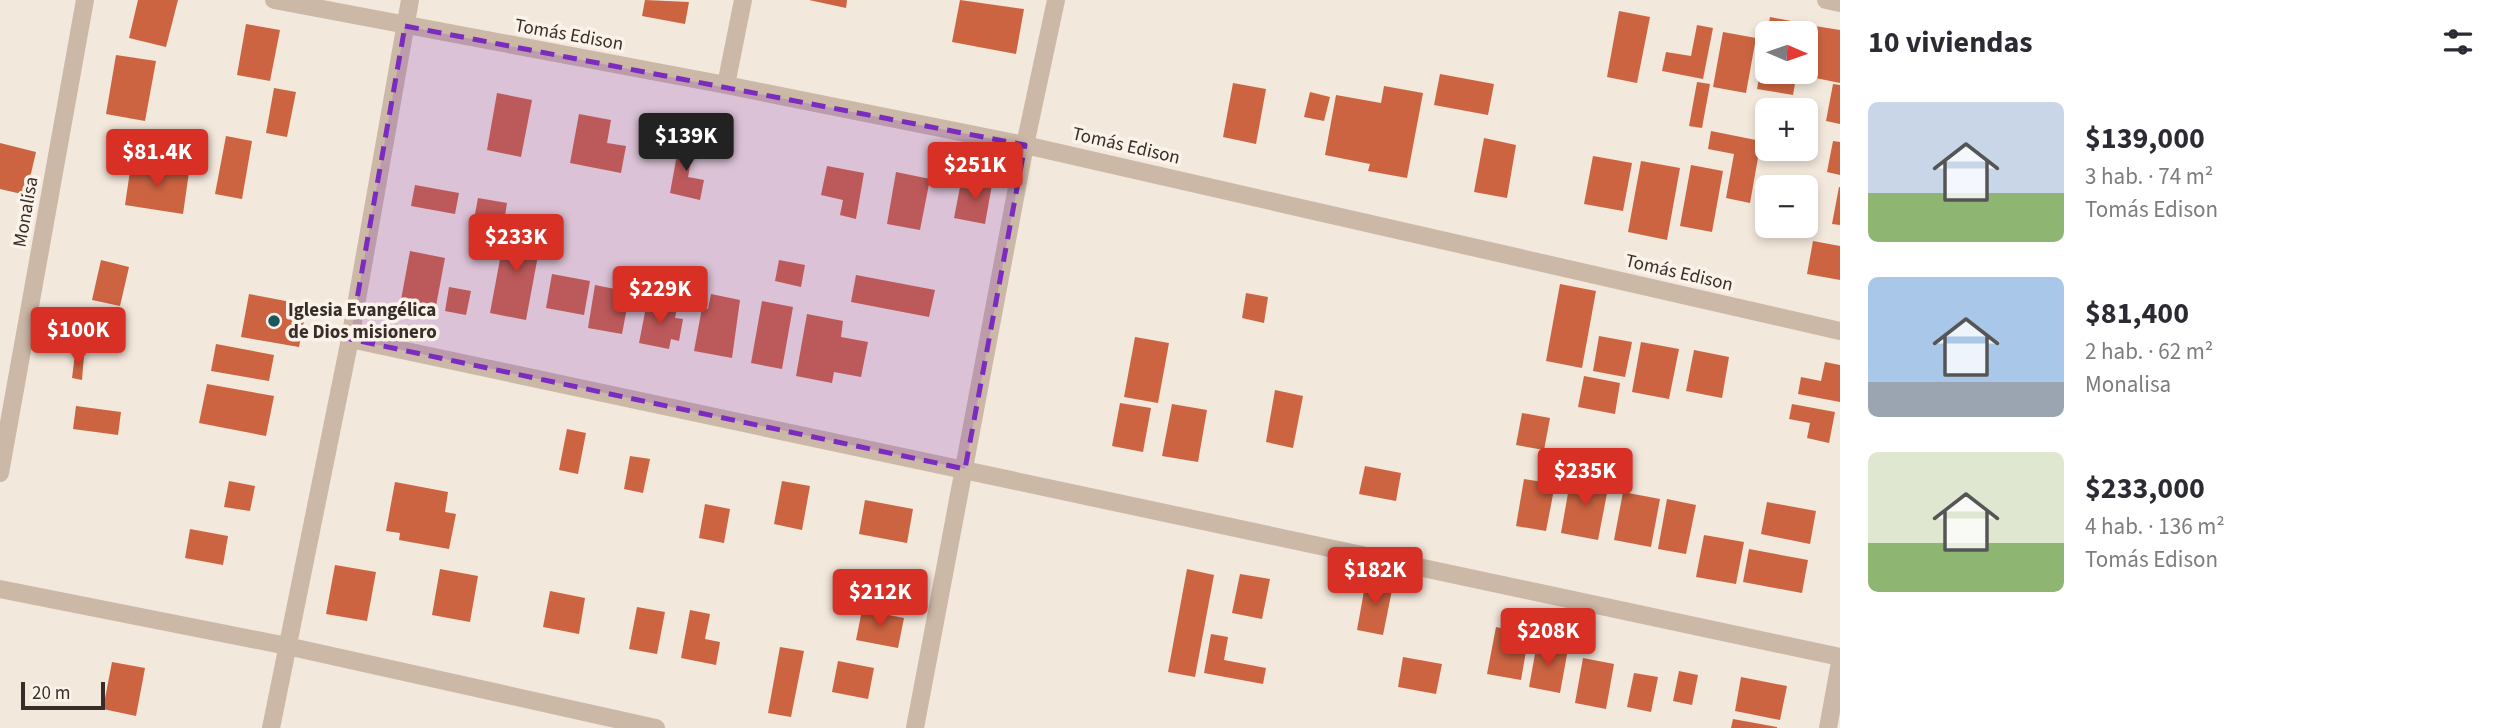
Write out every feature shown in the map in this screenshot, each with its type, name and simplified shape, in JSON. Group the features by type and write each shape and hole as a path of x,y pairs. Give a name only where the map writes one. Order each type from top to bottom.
{"street":[{"name":"Monalisa","path":"0,473 85,0"},
{"name":"Tomás Edison","path":"274,0 726,85 1025,145 1840,331"},
{"path":"271,728 351,339 410,0"},
{"path":"726,85 743,0"},
{"path":"915,728 1025,145 1056,0"},
{"path":"1826,0 1840,3"},
{"path":"351,339 1840,657"},
{"path":"0,589 287,646 656,728"},
{"path":"1828,728 1840,662"}],"highlighted area":[{"path":"405,26 1025,145 965,469 350,339"}],"building":[{"path":"138,0 178,0 166,47 129,38"},
{"path":"645,0 689,2 685,24 642,16"},
{"path":"809,0 847,0 846,8"},
{"path":"960,0 1024,9 1016,54 952,42"},
{"path":"1619,11 1650,17 1637,83 1607,77"},
{"path":"1770,17 1791,21 1769,21"},
{"path":"246,24 280,30 270,81 237,75"},
{"path":"1697,25 1713,28 1703,79 1662,71 1666,52 1691,56"},
{"path":"1818,26 1840,30 1840,83 1818,78"},
{"path":"1723,32 1755,38 1746,93 1713,87"},
{"path":"116,55 156,61 145,121 106,114"},
{"path":"1440,74 1494,84 1488,115 1434,105"},
{"path":"1697,82 1710,84 1702,128 1689,126"},
{"path":"1233,83 1266,89 1256,144 1223,137"},
{"path":"1758,84 1795,84 1793,95 1757,89"},
{"path":"1833,84 1840,85 1840,124 1826,121"},
{"path":"1384,86 1423,93 1407,178 1368,171 1370,164 1325,155 1336,95 1381,103"},
{"path":"274,88 296,92 287,137 266,133"},
{"path":"1310,92 1330,97 1324,121 1304,117"},
{"path":"497,93 532,100 521,157 487,150"},
{"path":"579,114 611,120 607,143 626,146 621,173 570,163"},
{"path":"1711,131 1755,140 1755,161 1757,161 1750,203 1726,198 1734,154 1708,149"},
{"path":"226,136 252,141 242,199 215,194"},
{"path":"680,138 695,141 688,177 704,180 700,200 670,193"},
{"path":"1484,138 1516,145 1507,198 1474,192"},
{"path":"1833,141 1840,142 1840,175 1827,172"},
{"path":"0,143 36,152 26,195 0,189"},
{"path":"1593,156 1632,163 1623,211 1584,204"},
{"path":"1641,161 1680,168 1667,240 1628,232"},
{"path":"131,164 189,172 183,214 125,205"},
{"path":"1691,165 1723,171 1712,232 1680,226"},
{"path":"827,166 864,173 856,219 840,215 843,200 821,195"},
{"path":"896,172 930,179 920,230 887,224"},
{"path":"978,176 993,179 985,224 954,218 960,187 975,190"},
{"path":"415,185 459,193 455,214 411,206"},
{"path":"1840,187 1840,225 1832,224"},
{"path":"478,198 507,203 502,235 472,230"},
{"path":"506,227 542,234 526,320 490,313"},
{"path":"1813,241 1840,246 1840,280 1807,274"},
{"path":"410,251 445,258 436,306 401,300"},
{"path":"101,260 129,267 120,306 92,300"},
{"path":"779,260 805,265 801,287 775,281"},
{"path":"552,274 590,281 584,315 546,308"},
{"path":"856,275 935,290 929,317 851,302"},
{"path":"1560,284 1596,291 1582,368 1546,361"},
{"path":"595,285 630,292 622,334 588,328"},
{"path":"449,287 471,291 466,315 445,311"},
{"path":"1246,293 1268,297 1264,323 1242,318"},
{"name":"Iglesia Evangélica de Dios misionero","path":"249,294 307,305 299,347 241,337"},
{"path":"711,294 740,300 732,358 694,351 702,308 708,309"},
{"path":"762,301 793,307 782,369 751,363"},
{"path":"647,302 677,308 675,318 683,319 679,341 671,339 669,349 639,343"},
{"path":"81,311 106,314 101,351 75,347"},
{"path":"807,314 843,321 841,337 868,342 861,377 834,372 832,383 796,376"},
{"path":"1599,336 1632,342 1625,377 1593,371"},
{"path":"1135,337 1169,343 1158,403 1124,397"},
{"path":"1641,342 1679,349 1669,399 1632,392"},
{"path":"216,344 274,355 269,381 211,371"},
{"path":"1694,350 1729,357 1722,398 1686,391"},
{"path":"75,354 84,356 82,380 72,378"},
{"path":"1825,362 1840,365 1840,402 1798,394 1801,377 1821,381"},
{"path":"1584,376 1620,383 1615,414 1578,407"},
{"path":"207,384 274,396 266,436 199,423"},
{"path":"1275,390 1303,396 1293,448 1266,442"},
{"path":"1120,403 1151,408 1143,452 1112,446"},
{"path":"1172,404 1207,410 1198,462 1162,456"},
{"path":"1792,404 1835,412 1829,443 1807,438 1810,423 1789,419"},
{"path":"76,406 121,412 118,435 73,429"},
{"path":"1522,413 1550,418 1544,450 1516,445"},
{"path":"567,429 586,433 578,474 559,470"},
{"path":"630,456 650,459 643,493 624,489"},
{"path":"1365,466 1401,473 1396,501 1359,494"},
{"path":"1571,476 1609,483 1598,540 1561,533"},
{"path":"1524,479 1555,484 1546,531 1516,526"},
{"path":"229,481 255,486 250,511 224,507"},
{"path":"782,481 810,486 802,530 774,524"},
{"path":"395,482 448,492 445,512 456,514 449,549 399,540 400,533 386,531"},
{"path":"1623,492 1660,499 1651,547 1614,540"},
{"path":"1667,499 1696,505 1686,554 1658,549"},
{"path":"865,500 913,509 907,543 859,534"},
{"path":"1767,502 1816,511 1810,544 1761,534"},
{"path":"705,504 730,509 724,543 699,538"},
{"path":"190,529 228,536 223,565 185,558"},
{"path":"1704,535 1744,542 1736,584 1696,577"},
{"path":"1749,549 1808,560 1802,593 1743,582"},
{"path":"335,565 376,572 367,621 326,614"},
{"path":"440,569 478,576 470,622 432,615"},
{"path":"1187,569 1214,575 1195,677 1168,672"},
{"path":"1240,574 1270,579 1262,619 1232,613"},
{"path":"1366,580 1393,585 1383,635 1357,630"},
{"path":"550,591 585,598 579,634 543,627"},
{"path":"637,607 665,612 657,654 629,649"},
{"path":"690,610 710,614 705,639 720,642 716,665 681,658"},
{"path":"862,610 904,618 898,648 856,640"},
{"path":"1496,627 1529,634 1521,680 1487,674"},
{"path":"1211,634 1228,637 1224,660 1266,668 1263,684 1204,673"},
{"path":"1537,643 1568,649 1560,693 1529,687"},
{"path":"780,647 804,651 791,717 768,713"},
{"path":"1403,657 1442,664 1436,694 1398,687"},
{"path":"1583,658 1614,664 1606,709 1575,703"},
{"path":"838,661 874,668 868,699 832,692"},
{"path":"112,662 145,668 136,716 103,709"},
{"path":"1679,671 1698,675 1692,705 1673,701"},
{"path":"1634,673 1658,677 1651,712 1627,707"},
{"path":"1741,677 1787,686 1780,720 1735,711"},
{"path":"1733,719 1777,727 1777,728 1731,728"}],"place":[{"name":"Iglesia Evangélica de Dios misionero","path":"274,321"}]}
